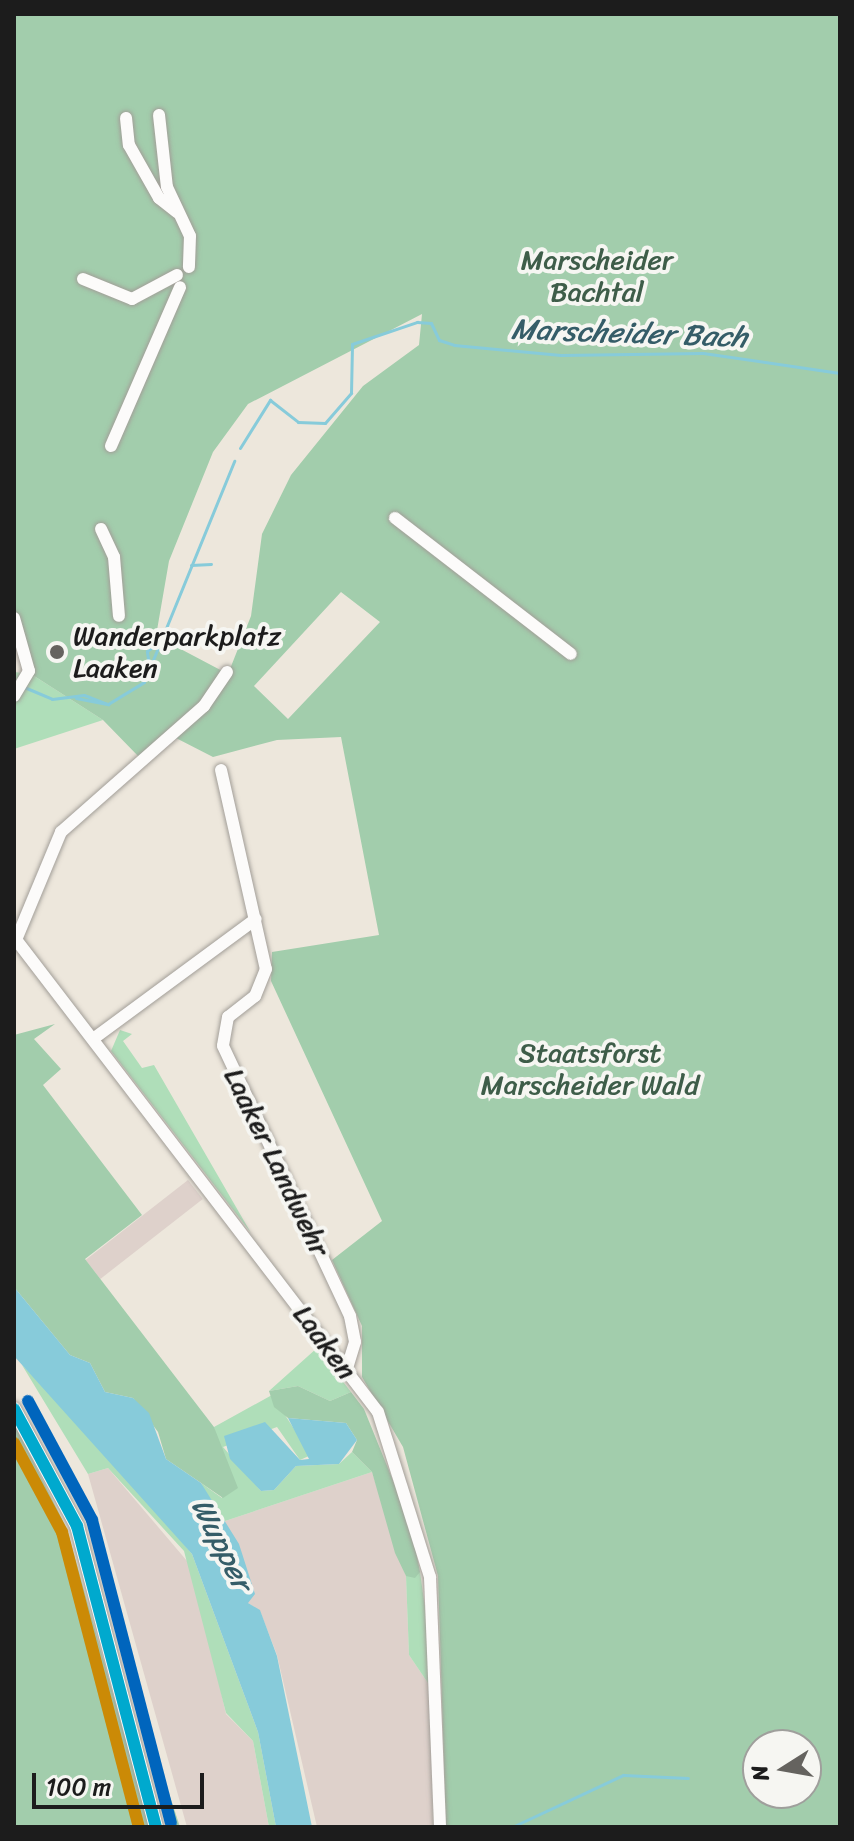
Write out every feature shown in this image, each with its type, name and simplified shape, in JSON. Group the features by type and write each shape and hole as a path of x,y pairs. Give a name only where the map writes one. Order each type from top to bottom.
{"main road":[{"path":"14,1409 77,1526 156,1827"}],"street":[{"path":"159,115 167,187 183,217 189,267"},
{"path":"126,118 129,145 159,198 183,217"},
{"path":"83,279 132,299 178,281 111,446"},
{"path":"395,518 571,654"},
{"path":"101,529 114,557 119,616"},
{"path":"14,618 29,656 18,690"},
{"path":"15,939 61,832 204,706 227,672"},
{"name":"Laaker Landwehr","path":"221,770 256,919 264,978 255,996 228,1017 223,1046 350,1316 355,1342 347,1369"},
{"path":"93,1039 256,919"},
{"name":"Laaken","path":"15,939 378,1412 430,1577 440,1827"}],"shaded area":[{"path":"188,1180 203,1199 100,1279 86,1260"},
{"path":"108,1468 193,1568 226,1714 253,1741 269,1827 187,1827 88,1474"},
{"path":"372,1472 406,1576 409,1655 430,1686 433,1827 317,1827 277,1655 260,1611 248,1603 239,1545 219,1523"}],"green space":[{"name":"Staatsforst Marscheider Wald","path":"14,14 840,14 840,1827 446,1827 438,1576 403,1447 362,1377 362,1326 332,1260 382,1221 271,981 272,952 379,935 341,737 277,740 213,757 174,737 139,757 103,720 31,674 14,619","holes":["422,314 419,345 363,386 291,475 262,534 251,616 228,674 156,636 169,561 213,452 248,404","341,592 380,622 288,719 254,686"]},
{"path":"14,672 31,674 103,720 14,749"},
{"path":"55,1024 34,1039 61,1069 43,1085 142,1215 85,1259 214,1427 238,1488 223,1498 166,1459 158,1432 133,1398 105,1392 90,1363 70,1355 14,1287 14,1035"},
{"path":"120,1030 132,1034 123,1041 142,1068 154,1065 251,1233 111,1051"},
{"path":"317,1348 351,1392 330,1401 298,1386 269,1391"},
{"path":"22,1365 118,1464 192,1554 258,1732 276,1827 269,1827 253,1741 226,1713 184,1551 108,1468 88,1474"},
{"path":"298,1386 330,1401 351,1392 364,1409 411,1525 420,1572 415,1578 406,1576 395,1553 372,1472 352,1452 357,1440 346,1423 288,1418 274,1407 269,1391"},
{"path":"272,1395 311,1455 300,1460 277,1427 223,1447 261,1491 274,1490 296,1466 339,1464 352,1452 372,1472 219,1523 201,1483 222,1498 214,1427"},
{"path":"14,1423 67,1529 150,1827 14,1827"},
{"path":"420,1572 430,1686 409,1655 406,1576"},
{"path":"164,1778 180,1827 171,1827"}],"water":[{"name":"Wupper","path":"14,1287 70,1355 90,1363 105,1392 133,1398 149,1413 166,1459 201,1483 239,1544 255,1594 248,1603 260,1610 277,1656 312,1827 276,1827 258,1732 192,1554 14,1356"},
{"path":"288,1418 346,1423 357,1440 339,1464 296,1466 274,1490 261,1491 230,1459 224,1436 265,1422 300,1460 309,1459"}],"waterway":[{"name":"Marscheider Bach","path":"240,448 270,400 298,422 325,423 351,393 352,344 417,322 431,323 439,340 454,345 561,355 703,353 840,373"},
{"name":"Marscheider Bach","path":"24,687 52,699 84,695 108,704 144,682 234,461"},
{"path":"191,565 211,564"},
{"path":"150,671 147,651 159,642"},
{"name":"Marscheider Bach","path":"76,698 108,704"},
{"path":"512,1827 623,1775 688,1778"}],"transit line":[{"path":"28,1401 92,1520 171,1823"},
{"path":"14,1409 77,1526 156,1827"},
{"path":"14,1443 62,1532 139,1827"}],"place":[{"name":"Wanderparkplatz Laaken","path":"57,652"}],"park label":[{"name":"Marscheider Bachtal","path":"597,276"}]}
